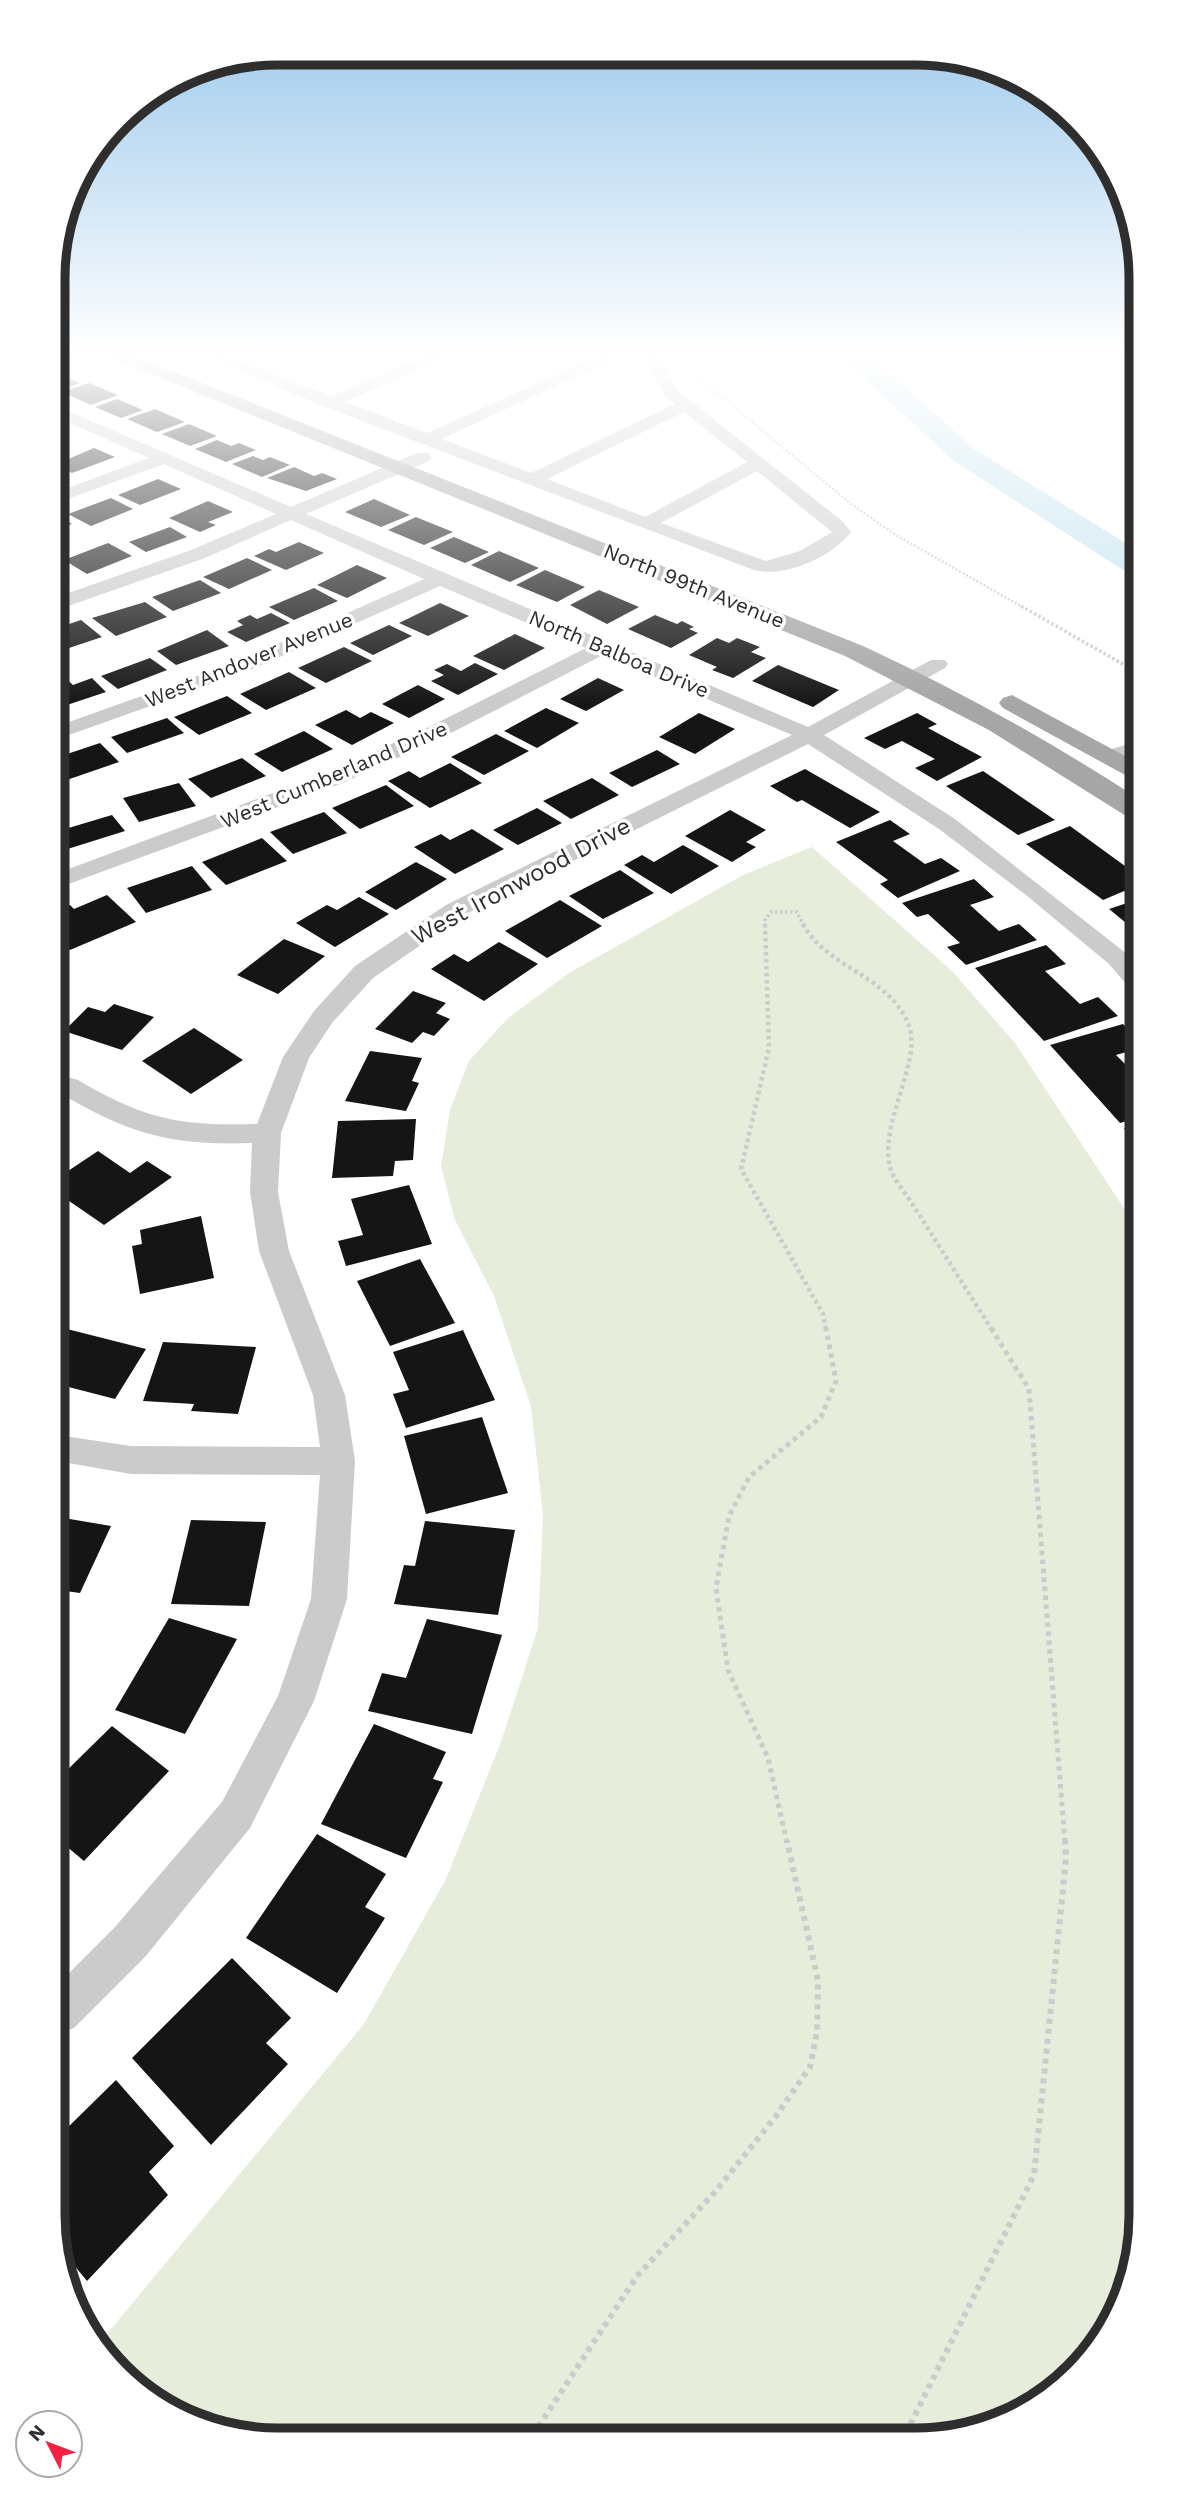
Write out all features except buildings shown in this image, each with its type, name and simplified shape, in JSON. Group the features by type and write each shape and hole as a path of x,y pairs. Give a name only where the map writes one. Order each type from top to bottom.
{"main road":[{"name":"North 99th Avenue","path":"408,472 774,618 922,665 1129,769"},
{"name":"North 99th Avenue","path":"484,472 769,592"},
{"name":"North 99th Avenue","path":"922,665 1021,735 1129,805"}],"street":[{"path":"65,495 126,472"},
{"name":"North Balboa Drive","path":"198,472 440,579 809,734 947,824 1044,899 1118,959 1129,971"},
{"path":"65,601 132,579 293,514 387,472"},
{"path":"514,472 767,567 822,548 842,532 767,472"},
{"path":"535,478 547,472"},
{"path":"649,522 741,472"},
{"name":"West Andover Avenue","path":"65,730 241,667 440,579"},
{"name":"West Cumberland Drive","path":"65,879 188,836 335,778 469,717 603,647"},
{"name":"West Ironwood Drive","path":"65,2007 130,1942 236,1815 295,1701 329,1599 338,1461 330,1395 274,1251 264,1192 267,1132 296,1057 323,1017 364,972 404,942 455,910 809,734 922,665"},
{"path":"1109,757 1129,750"},
{"path":"68,1086 111,1111 164,1130 210,1134 267,1132"},
{"path":"65,1449 131,1460 338,1461"}],"path":[{"path":"813,472 851,504 896,534 1129,668"},
{"path":"538,2428 637,2276 715,2192 776,2116 810,2067 817,2032 818,1980 768,1758 728,1670 716,1588 729,1516 749,1477 821,1418 836,1381 823,1314 741,1169 769,1048 765,920 771,912 786,909 797,912 812,941 878,985 896,1001 910,1028 909,1057 889,1133 890,1168 1029,1389 1066,1858 1034,2175 908,2428"}],"green space":[{"path":"812,847 952,971 1015,1043 1129,1216 1129,2229 1122,2270 1113,2297 1101,2322 1076,2356 1035,2392 998,2412 944,2426 264,2428 209,2417 159,2392 137,2375 104,2338 364,2024 446,1879 501,1742 538,1628 543,1515 531,1406 494,1296 455,1220 441,1166 450,1110 469,1061 508,1018 569,973 743,875"}],"waterway":[{"path":"991,472 1129,559"}]}
